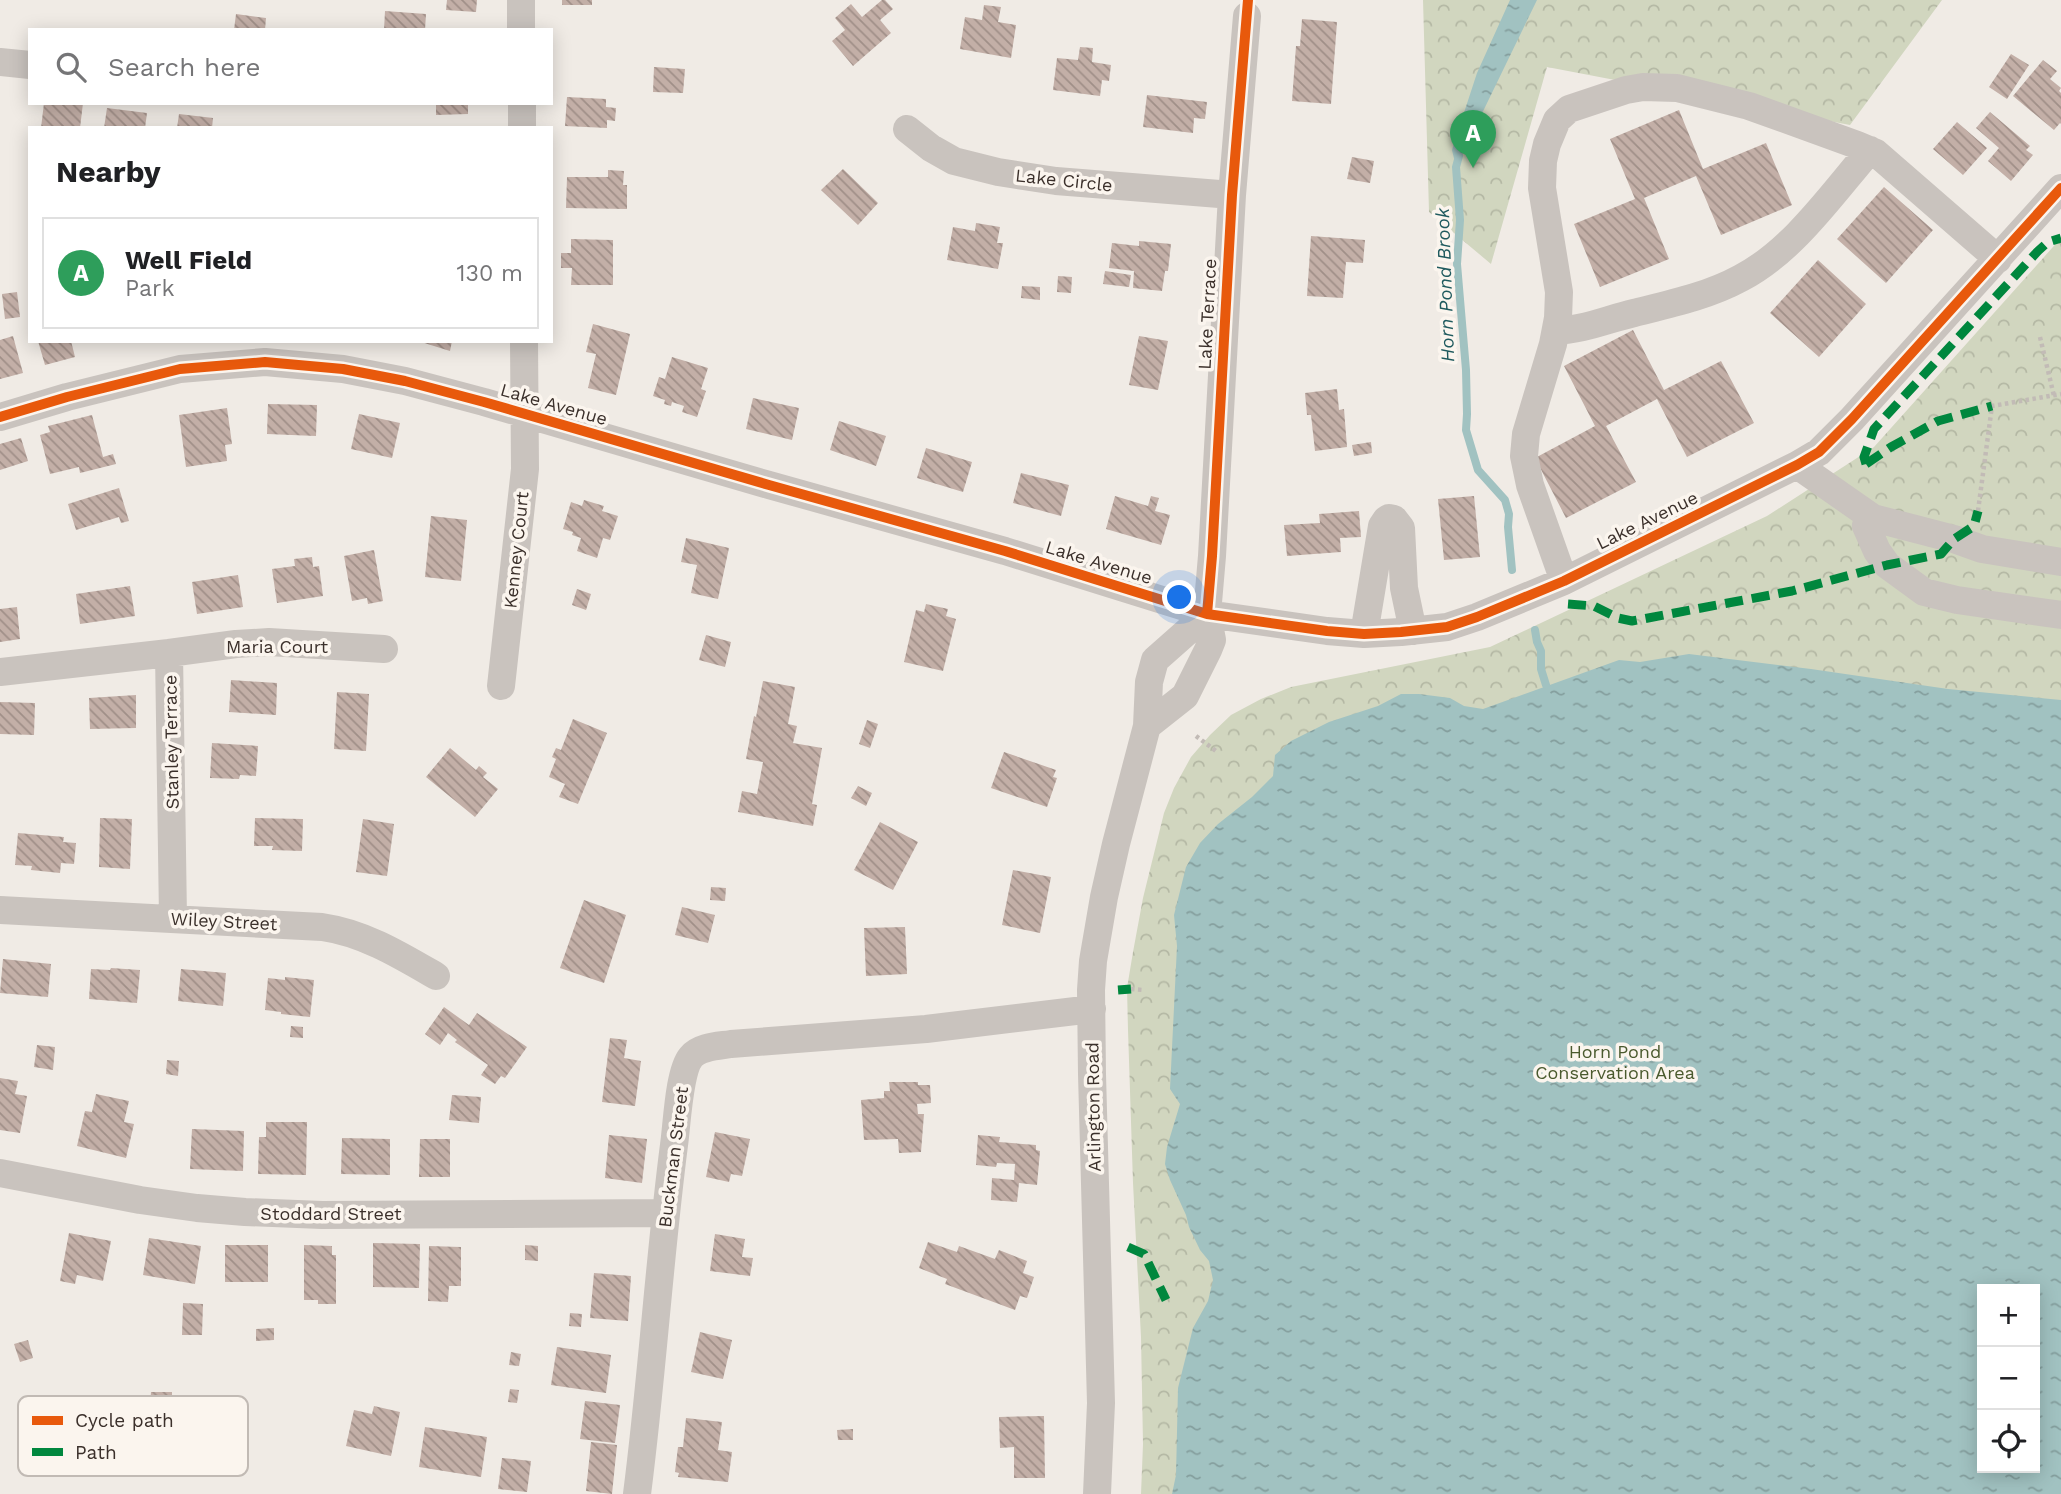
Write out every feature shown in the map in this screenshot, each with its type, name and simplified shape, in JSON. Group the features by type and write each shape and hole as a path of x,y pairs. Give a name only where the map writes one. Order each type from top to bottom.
{"street":[{"path":"521,0 521,28"},
{"name":"Lake Terrace","path":"1207,614 1231,195 1247,16"},
{"path":"0,62 28,65"},
{"path":"1564,580 1530,485 1524,456 1526,433 1556,331 1559,292 1542,188 1543,162 1553,126 1569,109 1626,90 1660,87 1677,88 1749,106 1870,150 1998,259"},
{"path":"522,105 522,126"},
{"name":"Lake Circle","path":"907,129 931,148 954,161 998,172 1056,181 1231,195"},
{"path":"1556,331 1586,327 1669,305 1705,294 1741,278 1783,248 1870,150"},
{"name":"Lake Avenue","path":"0,417 157,374 227,364 265,362 320,365 364,372 484,402 1005,551 1207,614 1327,631 1364,634 1413,631 1447,627 1477,617 1564,580 1819,452 1998,259 2055,203"},
{"name":"Kenney Court","path":"501,686 526,469 524,343"},
{"path":"1797,465 1872,518 1982,549 2061,562"},
{"path":"1364,634 1382,526 1390,518 1401,528 1404,588 1413,631"},
{"path":"1872,518 1866,526 1877,551 1887,565 1924,592 1957,600 2061,615"},
{"path":"1147,726 1185,696 1204,661 1212,640 1207,614"},
{"name":"Arlington Road","path":"1097,1494 1101,1402 1093,961 1104,897 1147,726 1149,682 1156,660 1207,614"},
{"name":"Maria Court","path":"169,653 269,642 384,649"},
{"name":"Stanley Terrace","path":"0,672 169,653 173,918"},
{"name":"Wiley Street","path":"0,910 307,925 337,929 365,938 436,976"},
{"name":"Buckman Street","path":"637,1494 666,1213 683,1079 688,1063 697,1052 731,1044 926,1028 1092,1009"},
{"name":"Stoddard Street","path":"0,1173 140,1200 233,1212 666,1213"}],"path":[{"path":"2040,337 2054,396"},
{"path":"1978,511 1992,406 2061,394"},
{"path":"1196,736 1216,751"},
{"path":"1131,989 1143,990"}],"green space":[{"path":"1423,0 1942,0 1850,125 1547,67 1491,264 1429,212"},
{"name":"Horn Pond Conservation Area","path":"2061,238 2061,1494 1141,1494 1141,1337 1127,988 1143,898 1164,813 1191,757 1231,715 1261,699 1291,687 1490,647 1767,516 1874,447"}],"water":[{"name":"Horn Pond Brook","path":"1510,0 1537,0 1456,167 1452,150 1458,131 1477,73"},
{"name":"Horn Pond Conservation Area","path":"1689,654 1948,689 2061,700 2061,1494 1172,1494 1176,1475 1178,1388 1193,1328 1208,1301 1213,1280 1209,1261 1200,1250 1189,1227 1165,1164 1167,1147 1180,1104 1170,1089 1177,946 1174,915 1186,867 1200,843 1218,824 1273,776 1275,755 1291,741 1329,722 1378,706 1401,694 1450,698 1464,706 1483,709 1619,660 1640,662"}],"building":[{"path":"447,0 477,0 476,12 446,10"},
{"path":"562,0 592,0 592,5 562,5"},
{"path":"882,0 893,9 880,20 891,33 853,66 832,41 845,30 835,18 851,4 862,17"},
{"path":"984,5 1001,7 998,22 1016,25 1011,58 960,49 965,17 982,20"},
{"path":"385,11 426,14 425,28 384,28"},
{"path":"236,14 266,18 265,28 234,28"},
{"path":"1302,19 1337,22 1331,104 1292,101 1296,46 1300,46"},
{"path":"1080,47 1093,48 1092,62 1111,65 1109,81 1102,80 1100,96 1053,90 1057,58 1078,60"},
{"path":"2011,54 2029,65 2007,99 1989,87"},
{"path":"2043,60 2057,71 2050,79 2061,88 2061,124 2054,130 2013,96"},
{"path":"654,67 685,69 683,93 653,92"},
{"path":"1147,95 1207,102 1205,119 1194,118 1193,133 1143,127"},
{"path":"567,97 606,99 606,107 616,108 615,121 607,120 607,128 565,126"},
{"path":"44,105 83,105 80,126 41,126"},
{"path":"436,105 468,105 468,114 436,115"},
{"path":"107,108 147,113 145,126 104,126"},
{"path":"1679,110 1703,169 1766,143 1792,205 1721,235 1696,176 1644,198 1669,259 1600,287 1574,224 1635,199 1610,139"},
{"path":"1990,112 2030,146 2026,150 2033,155 2011,181 1988,161 1999,148 1976,128"},
{"path":"179,114 213,118 212,126 177,126"},
{"path":"1957,122 1987,148 1963,175 1933,149"},
{"path":"1352,157 1374,161 1370,183 1347,179"},
{"path":"843,169 878,203 858,225 821,190"},
{"path":"608,170 624,171 627,209 566,208 567,177 608,177"},
{"path":"1884,187 1933,230 1886,283 1837,239"},
{"path":"976,223 1000,227 997,243 1003,243 998,269 947,260 953,227 975,231"},
{"path":"1311,236 1365,240 1363,263 1346,262 1343,298 1307,296"},
{"path":"571,239 613,240 613,285 571,285 572,268 561,268 561,253 571,253"},
{"path":"1139,241 1171,244 1168,271 1165,271 1162,291 1133,288 1134,271 1109,268 1112,243 1139,246"},
{"path":"1818,260 1866,304 1819,357 1770,313"},
{"path":"1105,271 1131,275 1129,287 1103,284"},
{"path":"1058,276 1072,277 1071,293 1057,292"},
{"path":"1022,286 1040,287 1040,300 1021,298"},
{"path":"17,292 20,317 5,319 2,294"},
{"path":"593,324 630,334 616,395 588,388 596,354 586,352"},
{"path":"1633,330 1664,390 1721,361 1754,423 1687,457 1657,399 1606,426 1636,482 1566,518 1535,458 1595,426 1564,366"},
{"path":"13,336 23,373 0,379 0,340"},
{"path":"1139,336 1168,341 1158,390 1129,385"},
{"path":"39,343 72,343 75,357 45,365"},
{"path":"424,343 452,343 450,351"},
{"path":"672,357 708,368 701,389 706,391 697,417 682,412 684,406 672,402 671,406 664,404 665,400 653,396 659,377 665,379"},
{"path":"1337,389 1339,410 1344,409 1347,447 1315,451 1311,415 1307,415 1305,393"},
{"path":"753,398 799,408 792,440 746,429"},
{"path":"268,404 317,405 316,436 267,434"},
{"path":"227,408 232,444 225,445 227,461 186,467 179,415"},
{"path":"359,414 400,423 392,458 351,449"},
{"path":"92,415 103,457 113,454 116,464 80,473 79,467 50,474 40,435 50,432 48,426"},
{"path":"839,421 886,436 876,466 830,450"},
{"path":"21,438 28,461 0,470 0,444"},
{"path":"1371,442 1372,453 1354,456 1352,445"},
{"path":"926,448 972,462 963,492 917,478"},
{"path":"1021,473 1069,485 1061,516 1013,503"},
{"path":"119,488 129,521 121,523 119,517 76,530 68,504"},
{"path":"1115,496 1148,506 1151,496 1159,498 1155,511 1170,515 1161,545 1106,529"},
{"path":"1474,496 1480,557 1444,560 1438,499"},
{"path":"584,500 604,506 602,511 618,516 610,540 603,538 597,558 577,551 581,538 563,529 571,502 582,506"},
{"path":"1359,511 1361,537 1340,538 1341,552 1287,556 1284,525 1320,523 1319,514"},
{"path":"431,516 467,520 461,581 425,577"},
{"path":"686,538 729,548 718,599 691,593 697,565 681,562"},
{"path":"374,550 383,601 368,604 367,598 352,601 344,556"},
{"path":"312,557 313,567 319,566 323,596 277,603 272,569 295,566 294,559"},
{"path":"238,575 243,607 197,614 192,582"},
{"path":"130,586 135,616 80,624 76,594"},
{"path":"577,589 591,594 586,610 572,605"},
{"path":"926,604 948,609 946,616 956,619 943,671 904,662 916,610 924,612"},
{"path":"17,607 20,639 0,642 0,609"},
{"path":"706,635 731,642 725,667 699,660"},
{"path":"231,680 277,683 276,715 229,712"},
{"path":"763,681 795,687 788,724 797,726 793,743 822,748 812,804 817,805 813,826 738,812 742,791 757,794 763,762 746,759"},
{"path":"337,692 369,694 366,751 334,749"},
{"path":"136,695 136,728 90,729 89,698"},
{"path":"0,702 35,703 34,735 0,734"},
{"path":"573,719 607,733 578,804 559,797 565,784 549,777 556,759 552,757 556,748 561,750"},
{"path":"867,720 878,724 870,748 859,744"},
{"path":"212,743 258,746 256,776 240,775 239,779 210,778"},
{"path":"450,748 476,770 479,766 487,773 483,777 498,789 475,817 426,777"},
{"path":"1004,752 1056,770 1053,777 1057,778 1047,807 991,788"},
{"path":"858,786 872,793 866,806 851,798"},
{"path":"100,818 132,819 130,869 99,867"},
{"path":"255,818 303,819 302,851 272,850 273,846 254,846"},
{"path":"363,819 394,824 387,876 356,872"},
{"path":"880,822 918,842 893,890 854,870"},
{"path":"18,833 64,837 63,842 76,843 74,864 61,863 60,873 31,870 32,866 15,865"},
{"path":"1013,870 1051,877 1040,933 1002,925"},
{"path":"711,887 726,888 725,901 710,900"},
{"path":"584,900 626,915 604,983 560,968"},
{"path":"682,907 715,915 708,943 675,935"},
{"path":"905,927 907,974 866,976 864,928"},
{"path":"3,959 51,964 48,997 0,993"},
{"path":"91,969 140,970 137,1003 89,999"},
{"path":"181,969 226,973 223,1006 178,1001"},
{"path":"285,977 314,980 310,1017 265,1010 268,978 285,980"},
{"path":"444,1007 469,1025 477,1013 527,1047 505,1078 501,1076 495,1084 481,1075 488,1065 455,1042 457,1040 448,1033 440,1045 425,1034"},
{"path":"291,1026 303,1027 303,1038 290,1037"},
{"path":"610,1038 627,1040 624,1058 641,1061 635,1106 602,1102"},
{"path":"37,1045 55,1047 53,1070 34,1067"},
{"path":"167,1060 179,1061 178,1076 166,1074"},
{"path":"0,1078 18,1081 15,1094 27,1096 20,1133 0,1130"},
{"path":"889,1082 918,1082 918,1085 930,1085 931,1103 917,1104 918,1114 924,1114 921,1152 899,1153 898,1139 864,1140 861,1100 884,1098 884,1091 890,1091"},
{"path":"96,1094 129,1101 124,1122 134,1124 126,1158 77,1146 85,1111 92,1112"},
{"path":"452,1095 481,1097 479,1123 449,1120"},
{"path":"266,1122 307,1122 306,1175 258,1174 259,1137 266,1137"},
{"path":"192,1129 244,1131 243,1171 190,1169"},
{"path":"715,1132 750,1139 742,1176 731,1174 729,1182 706,1177"},
{"path":"609,1135 647,1139 642,1183 605,1178"},
{"path":"978,1135 1000,1137 999,1142 1036,1145 1036,1150 1040,1151 1037,1185 1019,1183 1017,1202 991,1200 992,1178 1014,1180 1015,1164 997,1163 996,1167 976,1165"},
{"path":"342,1138 390,1139 390,1175 341,1174"},
{"path":"420,1139 450,1139 450,1177 419,1177"},
{"path":"69,1233 111,1241 103,1281 77,1275 75,1284 60,1281"},
{"path":"715,1234 745,1239 742,1257 753,1258 750,1276 710,1271"},
{"path":"149,1238 201,1246 195,1284 143,1275"},
{"path":"928,1242 957,1252 959,1246 995,1259 999,1250 1027,1261 1023,1273 1034,1277 1027,1298 1020,1296 1015,1310 945,1284 947,1279 919,1268"},
{"path":"373,1243 420,1244 419,1288 373,1287"},
{"path":"225,1245 268,1245 268,1282 225,1282"},
{"path":"304,1245 332,1246 332,1255 336,1255 336,1304 318,1304 318,1300 304,1300"},
{"path":"525,1245 538,1246 538,1261 525,1260"},
{"path":"429,1246 461,1247 461,1286 449,1286 448,1302 428,1301"},
{"path":"594,1273 631,1276 628,1321 590,1318"},
{"path":"183,1303 203,1304 202,1335 182,1335"},
{"path":"570,1313 582,1314 581,1327 569,1326"},
{"path":"274,1328 274,1340 256,1341 256,1329"},
{"path":"700,1332 732,1340 723,1379 691,1372"},
{"path":"28,1340 33,1358 20,1362 14,1344"},
{"path":"557,1347 611,1355 606,1393 551,1385"},
{"path":"511,1352 521,1354 519,1366 509,1365"},
{"path":"510,1389 519,1390 517,1403 508,1402"},
{"path":"151,1392 172,1392 172,1396 151,1396"},
{"path":"585,1401 620,1405 615,1443 580,1439"},
{"path":"374,1406 400,1412 391,1456 346,1446 354,1410 372,1414"},
{"path":"1044,1416 1045,1478 1014,1478 1014,1447 1000,1448 999,1417"},
{"path":"686,1418 722,1422 718,1450 732,1452 728,1482 678,1477 679,1473 675,1472 678,1447 683,1447"},
{"path":"425,1427 487,1437 481,1477 419,1467"},
{"path":"853,1429 853,1440 838,1440 837,1430"},
{"path":"591,1442 617,1445 612,1494 586,1491"},
{"path":"502,1458 531,1461 527,1492 498,1489"}],"waterway":[{"name":"Horn Pond Brook","path":"1459,156 1456,167 1460,220 1457,264 1466,370 1466,430 1478,470 1505,500 1509,514 1512,570"},
{"name":"Horn Pond Brook","path":"1535,630 1546,685"}],"marked path":[{"path":"1866,464 1864,457 1874,429 2038,251 2048,242 2061,238"},
{"path":"1866,464 1938,421 1992,406"},
{"path":"1568,604 1594,606 1618,618 1632,621 1792,591 1887,565 1941,554 1954,539 1974,526 1978,511"},
{"path":"1118,990 1131,989"},
{"path":"1128,1247 1144,1254 1166,1300"}],"cycle path":[{"path":"1207,614 1232,195 1248,0"},
{"path":"0,417 180,369 265,362 343,369 405,381 484,402 1005,551 1207,614 1364,634 1447,627 1564,581 1819,452 2061,188"}],"place":[{"name":"Well Field","path":"1473,168"}]}
